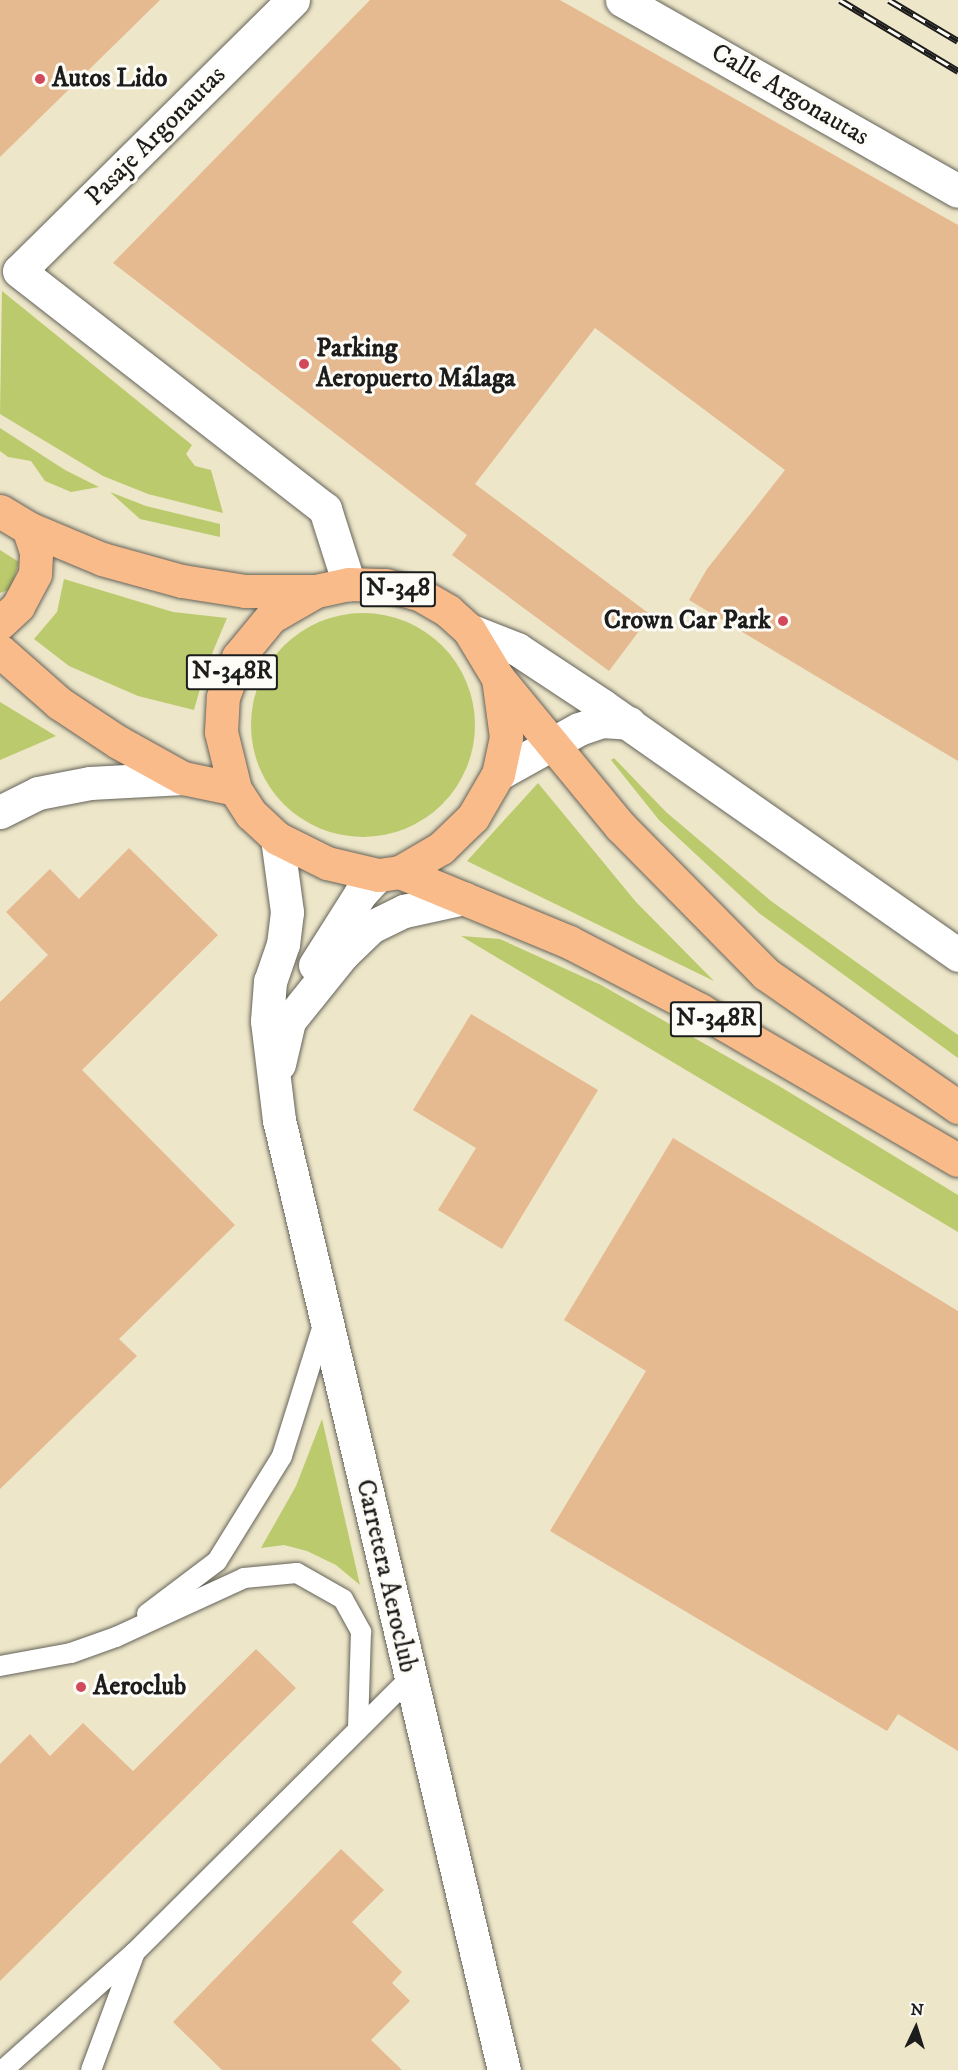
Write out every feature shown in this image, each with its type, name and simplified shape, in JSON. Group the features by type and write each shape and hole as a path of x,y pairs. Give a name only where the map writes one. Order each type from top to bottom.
{"main road":[{"path":"0,511 28,528 102,560 182,581 245,591 316,591"},
{"path":"0,623 18,606 35,574 36,552 28,528"},
{"name":"N-348","path":"316,591 349,584 385,585 419,594 448,611 469,630 498,678 506,737 498,774 473,817 441,848 389,874"},
{"name":"N-348R","path":"316,591 271,617 238,657 223,697 221,732 235,789 251,814 277,838 327,863 389,874 464,897 569,942 700,1010 958,1160"},
{"path":"0,651 59,703 118,742 183,778 235,789"},
{"path":"498,678 553,744"},
{"name":"N-348R","path":"553,744 621,827 765,974 958,1107"}],"street":[{"name":"Pasaje Argonautas","path":"293,0 20,271 325,509 349,584"},
{"name":"Calle Argonautas","path":"622,0 958,191"},
{"path":"469,630 517,649 629,723 958,955"},
{"path":"498,774 602,721 629,723"},
{"path":"0,812 38,793 79,785 183,778"},
{"name":"Carretera Aeroclub","path":"277,838 287,912 268,1001 279,1120 504,2070"},
{"name":"Carretera Aeroclub","path":"275,1081 289,1021 322,950 389,874"},
{"name":"Carretera Aeroclub","path":"289,1021 342,955 371,927 404,911 464,897"}],"lane":[{"path":"116,1637 217,1561 282,1456 325,1320"},
{"path":"0,1666 71,1653 116,1637 244,1578 297,1573 343,1599 361,1632 358,1730"},
{"path":"3,2070 135,1952 410,1678"},
{"path":"91,2070 135,1952"}],"green space":[{"path":"2,291 192,445 186,454 195,466 211,470 223,513 148,494 103,476 0,414"},
{"path":"0,428 65,470 99,487 71,492 45,481 31,461 8,457 0,451"},
{"path":"110,492 146,506 220,524 220,537 140,519"},
{"path":"0,550 19,562 11,589 0,593"},
{"path":"64,579 173,612 227,618 206,668 194,710 138,696 69,666 34,639 57,612"},
{"path":"352,613 374,613 396,617 416,626 434,638 450,654 471,692 475,725 471,758 467,768 450,796 434,812 396,833 374,837 352,837 330,833 310,824 292,812 276,796 255,758 251,736 251,714 255,692 264,672 276,654 292,638 330,617"},
{"path":"0,702 56,736 0,760"},
{"path":"614,758 666,812 771,901 958,1035 958,1058 759,913 659,820 611,760"},
{"path":"538,783 636,902 714,981 467,861"},
{"path":"461,936 500,939 601,985 779,1086 958,1195 958,1232"},
{"path":"322,1419 360,1585 336,1565 307,1551 284,1545 261,1548 296,1486"}],"building":[{"name":"Autos Lido","path":"0,0 160,0 0,157"},
{"path":"370,0 560,0 958,225 958,761 689,600 707,569 785,470 595,328 475,484 651,615 609,671 452,555 467,535 113,263"},
{"path":"129,848 218,935 82,1070 235,1225 119,1339 137,1356 0,1489 0,1002 48,955 6,912 50,869 79,899"},
{"path":"471,1014 598,1090 502,1249 438,1210 476,1148 413,1110"},
{"path":"673,1138 958,1311 958,1751 898,1714 887,1731 550,1531 646,1371 564,1320"},
{"path":"256,1649 296,1688 0,1981 0,1764 30,1734 50,1756 83,1723 133,1771"},
{"path":"341,1849 384,1890 352,1922 402,1972 392,1983 410,2001 371,2040 402,2070 222,2070 173,2022"}],"railway":[{"path":"840,0 958,71"},
{"path":"889,0 958,41"}],"place":[{"name":"Autos Lido","path":"40,79"},
{"name":"Parking Aeropuerto Málaga","path":"304,364"},
{"name":"Crown Car Park","path":"783,621"},
{"name":"Aeroclub","path":"81,1687"}]}
